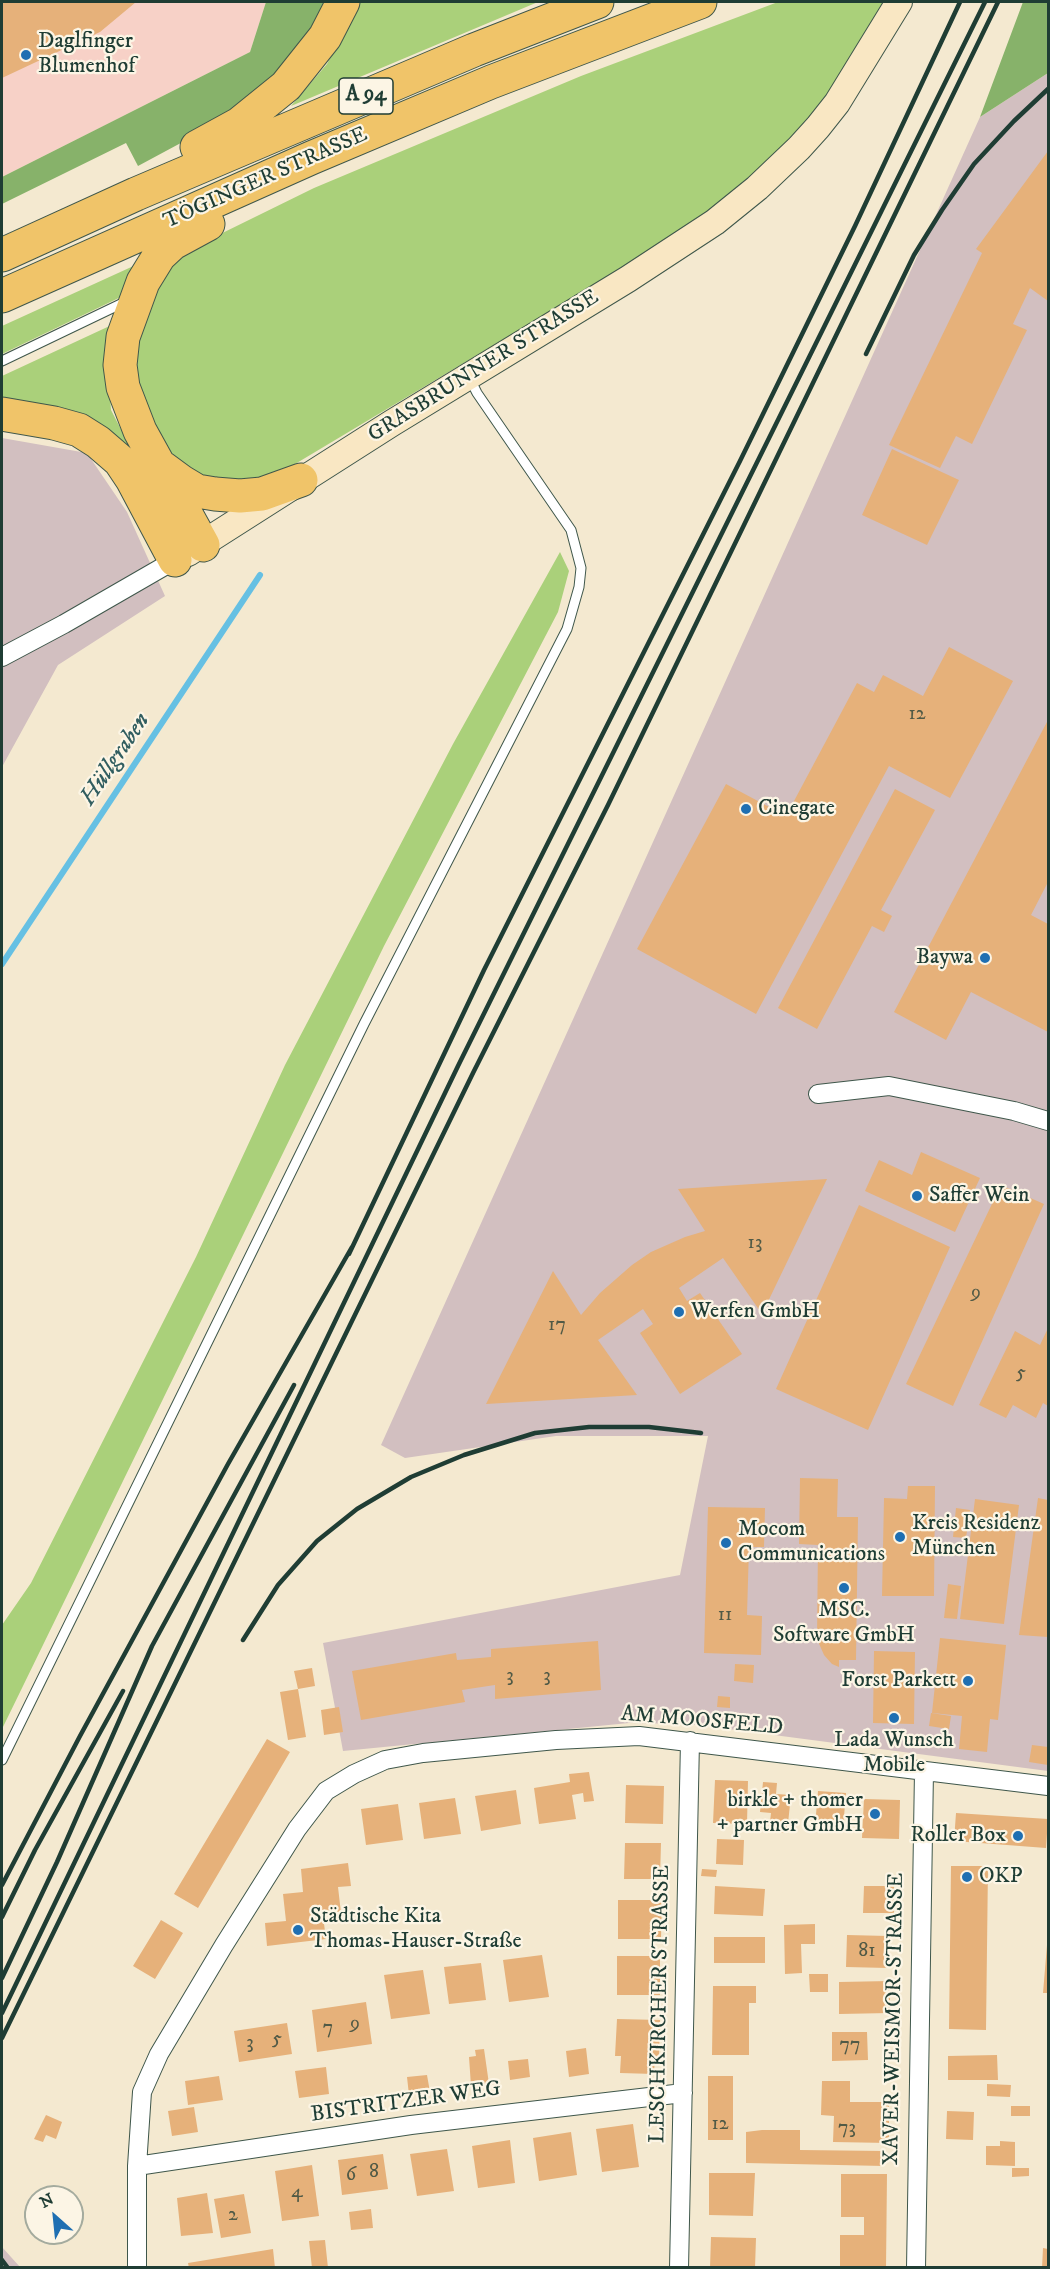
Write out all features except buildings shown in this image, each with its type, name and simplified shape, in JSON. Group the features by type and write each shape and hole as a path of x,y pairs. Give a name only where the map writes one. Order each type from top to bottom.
{"highway":[{"path":"136,194 177,158 239,124 286,86 325,37 343,2"},
{"name":"TÖGINGER STRASSE","path":"2,255 136,194 474,50 597,2"},
{"name":"TÖGINGER STRASSE","path":"2,296 311,158 491,82 700,2"},
{"path":"189,553 156,460 132,414 123,387 121,352 135,297 159,256 173,243 184,235 262,200 311,158"},
{"path":"2,414 79,430 98,442 120,461 189,553"},
{"path":"156,460 182,482 197,491 215,494 240,496 262,494 301,480"}],"street":[{"name":"GRASBRUNNER STRASSE","path":"2,657 189,553 301,480 715,222 757,188 799,148 837,103 898,2"},
{"path":"818,1094 889,1086 1014,1111 1048,1121"},
{"name":"AM MOOSFELD","path":"137,2268 137,2166 142,2092 159,2054 297,1829 326,1791 354,1774 385,1760 414,1755 512,1744 639,1736 1048,1786"},
{"name":"LESCHKIRCHER STRASSE","path":"679,2268 690,1741"},
{"name":"XAVER-WEISMOR-STRASSE","path":"916,2268 924,1771"},
{"name":"BISTRITZER WEG","path":"137,2166 411,2125 683,2093"}],"lane":[{"path":"2,361 135,297"},
{"path":"2,1760 364,1024 567,629 579,587 580,568 571,530 477,393 469,377"}],"shaded area":[{"path":"2,2 266,2 250,52 2,177"},
{"path":"1048,73 1048,1771 690,1724 629,1723 343,1751 323,1643 680,1575 708,1436 556,1436 405,1458 381,1445 980,117"},
{"path":"2,438 87,453 127,512 165,596 58,665 2,767"},
{"path":"2,2247 20,2267 2,2267"}],"green space":[{"path":"266,2 334,2 317,39 231,116 138,166 126,143 2,204 2,177 250,52"},
{"path":"359,2 538,2 291,106 327,64"},
{"path":"778,2 886,2 849,68 779,158 681,233 260,485 190,475 161,445 136,393 136,327 157,286 175,263 198,245 314,188 581,76"},
{"path":"1023,2 1048,2 1048,73 980,117"},
{"path":"151,258 125,295 2,354 2,326"},
{"path":"116,323 108,368 111,410 131,449 2,407 2,376"},
{"path":"560,552 569,571 558,612 384,946 2,1729 2,1625 31,1583 196,1257 285,1065 453,744"}],"waterway":[{"name":"Hüllgraben","path":"2,964 260,575"}],"railway":[{"path":"349,1254 484,970 740,461 855,226 960,2"},
{"path":"2,2013 458,1066 985,2"},
{"path":"2,2038 473,1073 608,805 998,2"},
{"path":"866,354 914,255 942,210 974,164 1048,89"},
{"path":"2,1885 228,1464 352,1247"},
{"path":"2,1978 57,1862 152,1646 294,1385"},
{"path":"243,1640 278,1585 317,1541 357,1509 411,1477 464,1455 535,1433 589,1427 649,1427 701,1433"},
{"path":"2,1917 35,1850 123,1691"},
{"path":"2,2260 8,2268"}],"place":[{"name":"Daglfinger Blumenhof","path":"26,55"},
{"name":"Cinegate","path":"746,809"},
{"name":"Baywa","path":"985,958"},
{"name":"Saffer Wein","path":"917,1196"},
{"name":"Werfen GmbH","path":"679,1312"},
{"name":"Kreis Residenz München","path":"900,1537"},
{"name":"Mocom Communications","path":"726,1543"},
{"name":"MSC. Software GmbH","path":"844,1588"},
{"name":"Forst Parkett","path":"968,1681"},
{"name":"Lada Wunsch Mobile","path":"894,1718"},
{"name":"birkle + thomer + partner GmbH","path":"875,1814"},
{"name":"Roller Box","path":"1018,1836"},
{"name":"OKP","path":"967,1877"},
{"name":"Städtische Kita Thomas-Hauser-Straße","path":"298,1930"}]}
